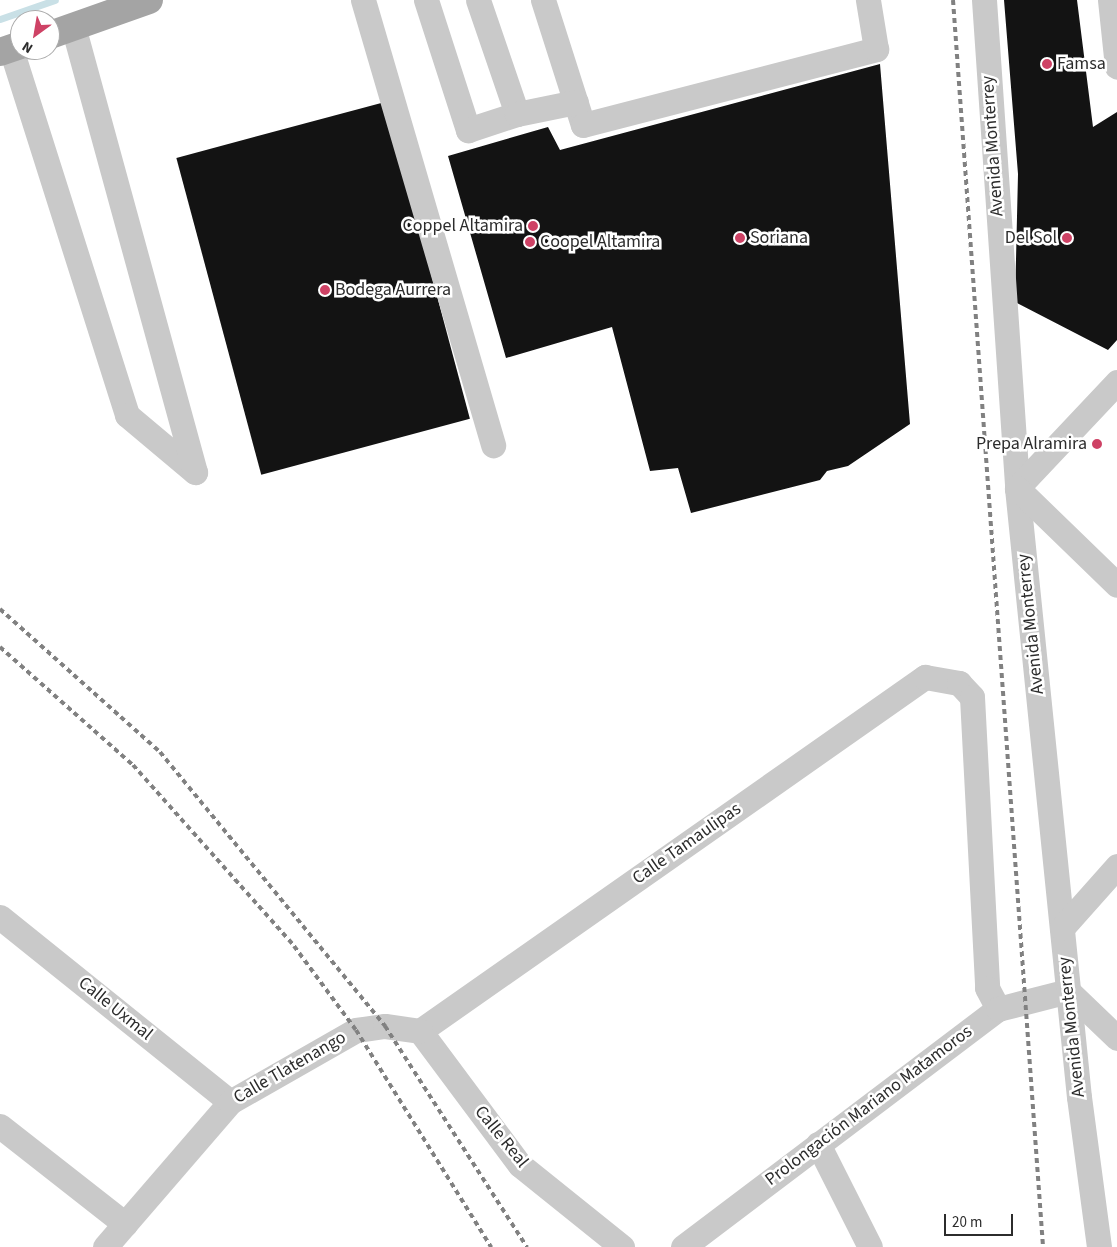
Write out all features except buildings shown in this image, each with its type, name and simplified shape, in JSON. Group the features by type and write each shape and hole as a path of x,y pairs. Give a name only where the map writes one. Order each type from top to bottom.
{"main road":[{"path":"61,31 149,0"}],"street":[{"path":"363,0 493,445"},
{"path":"426,0 468,130 517,114 576,102"},
{"path":"478,0 517,114"},
{"path":"543,0 583,124 876,49 868,0"},
{"name":"Avenida Monterrey","path":"984,0 1017,488 1068,992 1099,1247"},
{"path":"1110,0 1117,67"},
{"path":"14,60 127,416 195,472 61,31"},
{"path":"1117,382 1017,488 1117,585"},
{"name":"Calle Tamaulipas","path":"420,1031 925,677 960,682 972,697 987,988 998,1009"},
{"path":"1062,928 1117,866"},
{"name":"Calle Uxmal","path":"0,917 230,1102"},
{"path":"1068,992 1117,1038"},
{"name":"Prolongación Mariano Matamoros","path":"682,1247 998,1009 1068,992"},
{"name":"Calle Tlatenango","path":"105,1247 230,1102 356,1030 385,1026 420,1031"},
{"name":"Calle Real","path":"420,1031 520,1165 622,1247"},
{"path":"0,1126 125,1224"},
{"path":"818,1144 870,1247"}],"waterway":[{"path":"0,19 55,0"}],"railway":[{"path":"953,0 1043,1247"},
{"path":"0,609 160,752 385,1026 527,1247"},
{"path":"0,647 133,765 294,946 356,1030 491,1247"}],"place":[{"name":"Famsa","path":"1047,64"},
{"name":"Coppel Altamira","path":"533,226"},
{"name":"Soriana","path":"740,238"},
{"name":"Del Sol","path":"1067,238"},
{"name":"Coopel Altamira","path":"530,242"},
{"name":"Bodega Aurrera","path":"325,290"},
{"name":"Prepa Alramira","path":"1097,444"}]}
